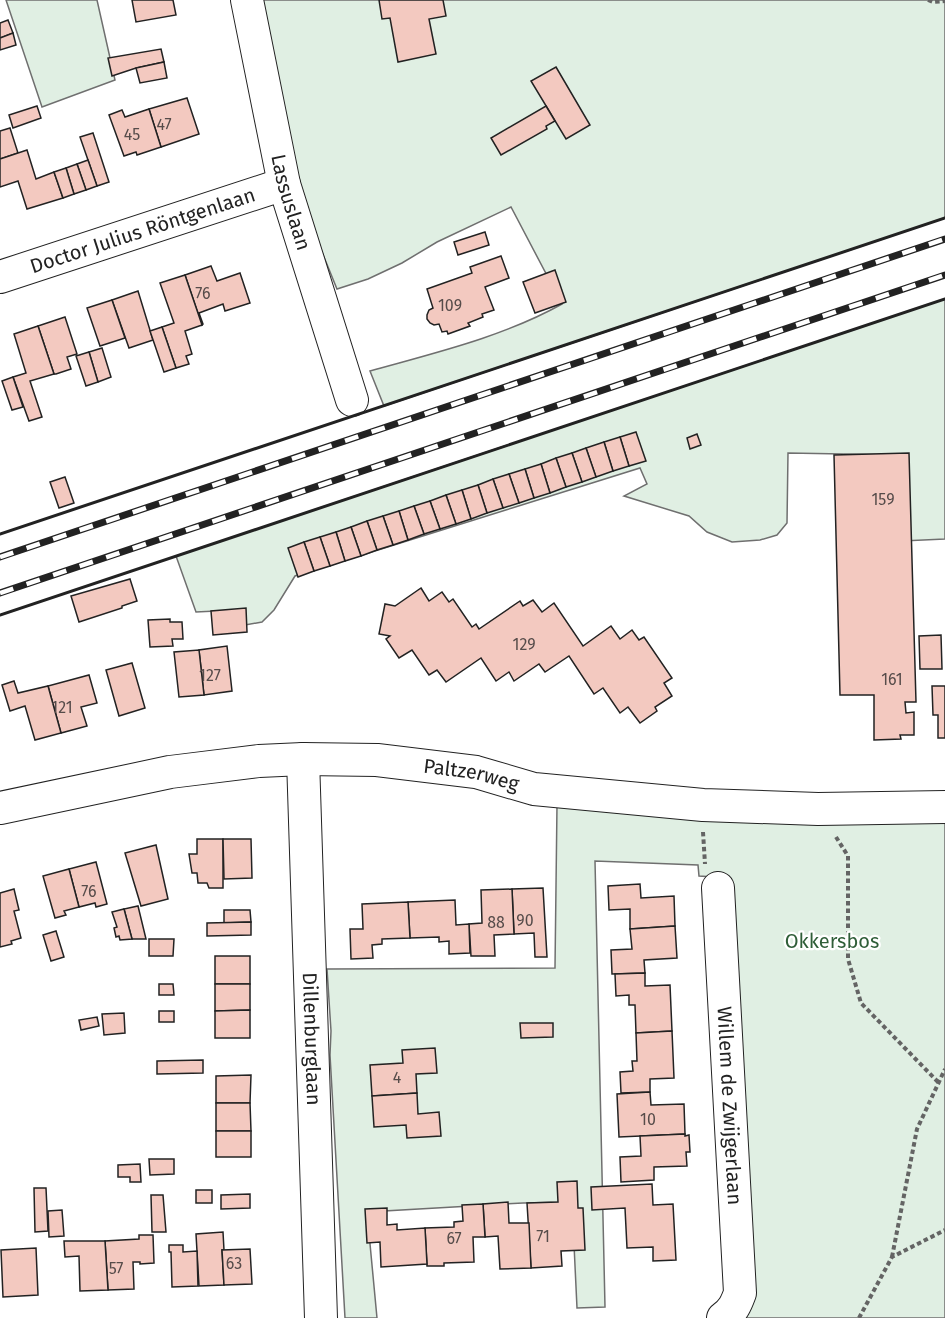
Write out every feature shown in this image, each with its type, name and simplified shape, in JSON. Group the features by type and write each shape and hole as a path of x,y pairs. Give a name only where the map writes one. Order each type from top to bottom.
{"street":[{"name":"Lassuslaan","path":"247,0 284,184 352,400"},
{"name":"Doctor Julius Röntgenlaan","path":"0,277 284,184"},
{"name":"Paltzerweg","path":"0,808 170,772 259,761 303,759 377,760 476,772 534,789 703,805 818,809 945,807"},
{"name":"Dillenburglaan","path":"303,759 321,1318"},
{"name":"Willem de Zwijgerlaan","path":"718,888 740,1293 736,1306 723,1318"}],"path":[{"path":"928,0 945,1"},
{"path":"703,805 706,889 718,888"},
{"path":"818,809 848,856 848,959 861,1003 938,1082"},
{"path":"859,1318 892,1257 917,1129 945,1069"},
{"path":"892,1257 945,1230"}],"green space":[{"path":"6,0 97,0 115,80 42,107"},
{"path":"257,0 945,0 945,218 384,406 370,371 492,335 562,304 511,207 437,242 402,263 368,279 337,289 289,171"},
{"path":"945,299 945,539 902,541 900,455 788,453 787,523 777,535 760,540 732,542 707,532 689,516 624,496 647,484 640,468 295,576 274,610 262,622 245,625 216,611 196,612 176,556"},
{"name":"Okkersbos","path":"557,805 945,816 945,1318 743,1318 714,877 699,876 698,865 595,861 605,1307 577,1308 572,1202 523,1203 367,1212 377,1318 345,1318 327,969 555,968"}],"building":[{"path":"132,0 173,0 176,15 136,22"},
{"path":"379,0 443,0 446,16 429,19 436,54 398,62 390,18 382,19"},
{"path":"8,20 13,33 0,38 0,23"},
{"path":"13,33 16,45 0,50 0,38"},
{"path":"161,49 164,62 112,76 108,58"},
{"path":"164,62 167,78 140,83 136,68"},
{"path":"556,67 590,125 566,139 531,81"},
{"path":"187,98 199,134 161,147 149,109"},
{"path":"37,106 41,118 13,128 9,115"},
{"path":"546,106 555,121 546,126 547,129 501,155 491,138"},
{"path":"149,109 161,147 137,155 136,152 124,156 109,115 122,110 125,117"},
{"path":"10,128 18,153 0,159 0,131"},
{"path":"93,133 109,182 97,186 80,137"},
{"path":"27,150 36,179 54,172 63,198 27,209 18,181 0,187 0,159"},
{"path":"88,160 97,186 86,190 77,164"},
{"path":"77,164 86,190 74,194 66,168"},
{"path":"66,168 74,194 63,198 54,172"},
{"path":"485,232 489,245 458,255 454,242"},
{"path":"501,256 509,278 485,287 494,310 468,323 470,326 448,334 447,331 442,332 439,324 430,323 427,315 433,308 427,289 472,273 470,267"},
{"path":"211,266 217,281 240,273 250,303 225,311 223,304 199,313 202,325 185,275"},
{"path":"555,270 566,302 535,313 523,282"},
{"path":"185,275 202,325 185,331 192,354 186,356 189,364 176,368 162,327 174,323 160,283"},
{"path":"138,291 153,340 129,348 112,300"},
{"path":"112,300 125,338 100,346 87,308"},
{"path":"65,317 77,354 67,357 71,369 54,374 38,326"},
{"path":"38,326 54,374 30,381 42,417 29,421 13,377 26,373 14,334"},
{"path":"162,327 176,368 164,372 150,331"},
{"path":"102,348 111,377 98,382 89,352"},
{"path":"89,352 98,382 86,386 76,356"},
{"path":"13,377 23,407 12,410 2,381"},
{"path":"636,432 646,461 629,466 620,437"},
{"path":"697,434 701,445 690,449 687,438"},
{"path":"620,437 629,466 613,471 604,442"},
{"path":"604,442 613,471 596,477 586,448"},
{"path":"586,448 596,477 582,482 572,453"},
{"path":"572,453 582,482 566,487 556,458"},
{"path":"909,453 916,702 905,702 906,713 914,712 914,735 900,735 901,739 874,740 874,695 840,695 834,455"},
{"path":"556,458 566,487 550,493 541,464"},
{"path":"541,464 550,493 534,498 525,469"},
{"path":"525,469 534,498 519,503 509,474"},
{"path":"509,474 519,503 503,508 493,479"},
{"path":"65,477 74,503 59,508 50,482"},
{"path":"493,479 503,508 487,513 478,485"},
{"path":"478,485 487,513 471,519 462,490"},
{"path":"462,490 471,519 456,524 446,495"},
{"path":"446,495 456,524 440,529 430,501"},
{"path":"430,501 440,529 424,534 414,506"},
{"path":"414,506 424,534 408,540 399,511"},
{"path":"399,511 408,540 393,545 383,516"},
{"path":"383,516 393,545 377,550 367,521"},
{"path":"367,521 377,550 361,556 351,527"},
{"path":"351,527 361,556 345,561 336,532"},
{"path":"336,532 345,561 330,566 320,537"},
{"path":"320,537 330,566 314,571 304,542"},
{"path":"304,542 314,571 298,577 288,548"},
{"path":"130,579 137,601 79,622 71,596"},
{"path":"421,588 429,601 442,592 449,602 453,599 472,627 476,624 479,629 520,601 523,606 533,600 542,612 554,603 583,646 611,626 620,639 632,630 639,640 644,637 672,678 664,683 672,696 655,707 657,711 640,723 628,707 620,713 603,688 594,694 569,656 545,672 539,664 514,681 509,672 496,681 481,658 446,682 437,670 429,675 412,650 399,658 386,639 390,636 379,634 385,604 395,606"},
{"path":"246,608 247,632 213,635 211,611"},
{"path":"170,619 170,622 182,622 183,639 172,639 173,646 150,647 148,620"},
{"path":"941,635 942,669 920,669 919,636"},
{"path":"227,646 232,691 204,695 199,650"},
{"path":"199,650 204,695 179,697 174,652"},
{"path":"132,663 145,708 119,716 106,670"},
{"path":"89,675 97,703 81,707 87,726 61,733 48,686"},
{"path":"14,681 18,693 48,686 61,733 35,740 25,706 10,711 2,685"},
{"path":"932,686 945,686 945,738 938,738 938,715 933,715"},
{"path":"197,839 223,839 223,888 209,888 207,883 198,883 197,873 192,873 189,854 197,854"},
{"path":"223,839 251,839 252,878 224,879"},
{"path":"156,845 168,899 141,906 125,853"},
{"path":"96,862 107,904 96,907 95,903 79,907 69,869"},
{"path":"69,869 79,907 64,911 66,915 55,918 43,876"},
{"path":"640,884 641,898 674,896 675,926 630,929 630,909 609,910 608,886"},
{"path":"543,888 547,957 535,957 534,933 514,934 512,889"},
{"path":"14,889 19,910 14,911 21,938 11,941 12,944 0,947 0,893"},
{"path":"512,889 514,934 494,935 495,956 471,956 469,924 482,923 481,890"},
{"path":"455,900 456,925 469,924 470,953 449,954 449,941 439,942 439,937 410,938 408,902"},
{"path":"408,902 410,938 382,939 382,944 372,945 373,958 351,959 350,929 363,929 362,904"},
{"path":"138,906 146,939 132,939 124,909"},
{"path":"124,909 132,939 120,940 119,936 116,937 114,928 117,927 112,912"},
{"path":"224,910 250,910 251,922 224,923"},
{"path":"251,922 251,935 207,936 207,923"},
{"path":"675,926 677,958 644,960 645,973 612,974 611,950 632,949 630,929"},
{"path":"56,931 64,957 51,961 43,935"},
{"path":"149,939 174,939 173,956 149,956"},
{"path":"215,956 250,956 250,984 215,984"},
{"path":"645,973 645,986 670,985 672,1031 636,1033 635,1005 629,1005 629,995 616,996 615,974"},
{"path":"159,984 173,984 174,995 159,995"},
{"path":"215,984 250,984 250,1010 215,1011"},
{"path":"250,1010 250,1038 215,1038 215,1011"},
{"path":"159,1011 174,1011 174,1022 159,1022"},
{"path":"124,1013 125,1033 104,1035 102,1014"},
{"path":"97,1017 99,1026 81,1030 79,1020"},
{"path":"520,1023 553,1023 553,1037 521,1038"},
{"path":"672,1031 674,1078 650,1079 650,1092 621,1093 620,1072 633,1071 632,1061 637,1061 636,1033"},
{"path":"435,1048 437,1073 416,1074 417,1093 372,1096 370,1065 403,1063 402,1050"},
{"path":"203,1060 203,1073 157,1074 157,1061"},
{"path":"251,1075 250,1103 216,1103 216,1076"},
{"path":"650,1092 651,1105 684,1104 685,1134 619,1137 617,1094"},
{"path":"417,1093 418,1114 439,1112 441,1136 407,1138 406,1125 374,1127 372,1096"},
{"path":"216,1103 250,1103 251,1131 216,1131"},
{"path":"216,1131 251,1131 251,1157 216,1157"},
{"path":"685,1134 685,1136 689,1135 690,1152 686,1152 687,1166 654,1167 654,1180 621,1182 620,1157 641,1156 640,1136"},
{"path":"149,1159 174,1159 174,1174 150,1175"},
{"path":"140,1164 141,1182 130,1182 130,1177 118,1177 118,1165"},
{"path":"577,1181 578,1208 583,1208 585,1250 561,1251 562,1266 531,1268 527,1203 558,1202 557,1182"},
{"path":"652,1184 653,1205 673,1204 676,1260 653,1261 653,1247 627,1248 625,1208 592,1210 591,1187"},
{"path":"34,1188 46,1188 48,1231 35,1232"},
{"path":"196,1190 212,1190 212,1203 196,1203"},
{"path":"250,1194 250,1208 221,1209 221,1195"},
{"path":"151,1195 163,1195 166,1232 152,1232"},
{"path":"508,1202 509,1223 529,1223 531,1268 500,1269 498,1236 485,1237 483,1204"},
{"path":"483,1204 485,1237 473,1237 474,1262 427,1266 425,1228 454,1227 454,1222 463,1221 462,1205"},
{"path":"387,1208 387,1225 397,1224 397,1230 425,1228 427,1264 381,1267 380,1242 367,1243 365,1209"},
{"path":"62,1210 64,1236 49,1237 48,1211"},
{"path":"223,1232 224,1285 199,1286 196,1234"},
{"path":"139,1235 153,1235 154,1263 133,1262 134,1289 108,1290 105,1241 139,1239"},
{"path":"64,1241 105,1241 108,1290 80,1291 79,1256 65,1257"},
{"path":"169,1245 183,1245 183,1252 197,1251 198,1286 172,1287"},
{"path":"36,1248 38,1295 3,1297 1,1250"},
{"path":"250,1249 252,1284 224,1285 222,1250"}],"railway":[{"path":"0,557 945,239"},
{"path":"0,593 945,275"}],"wall":[{"path":"0,534 945,218"},
{"path":"0,615 945,299"}]}
